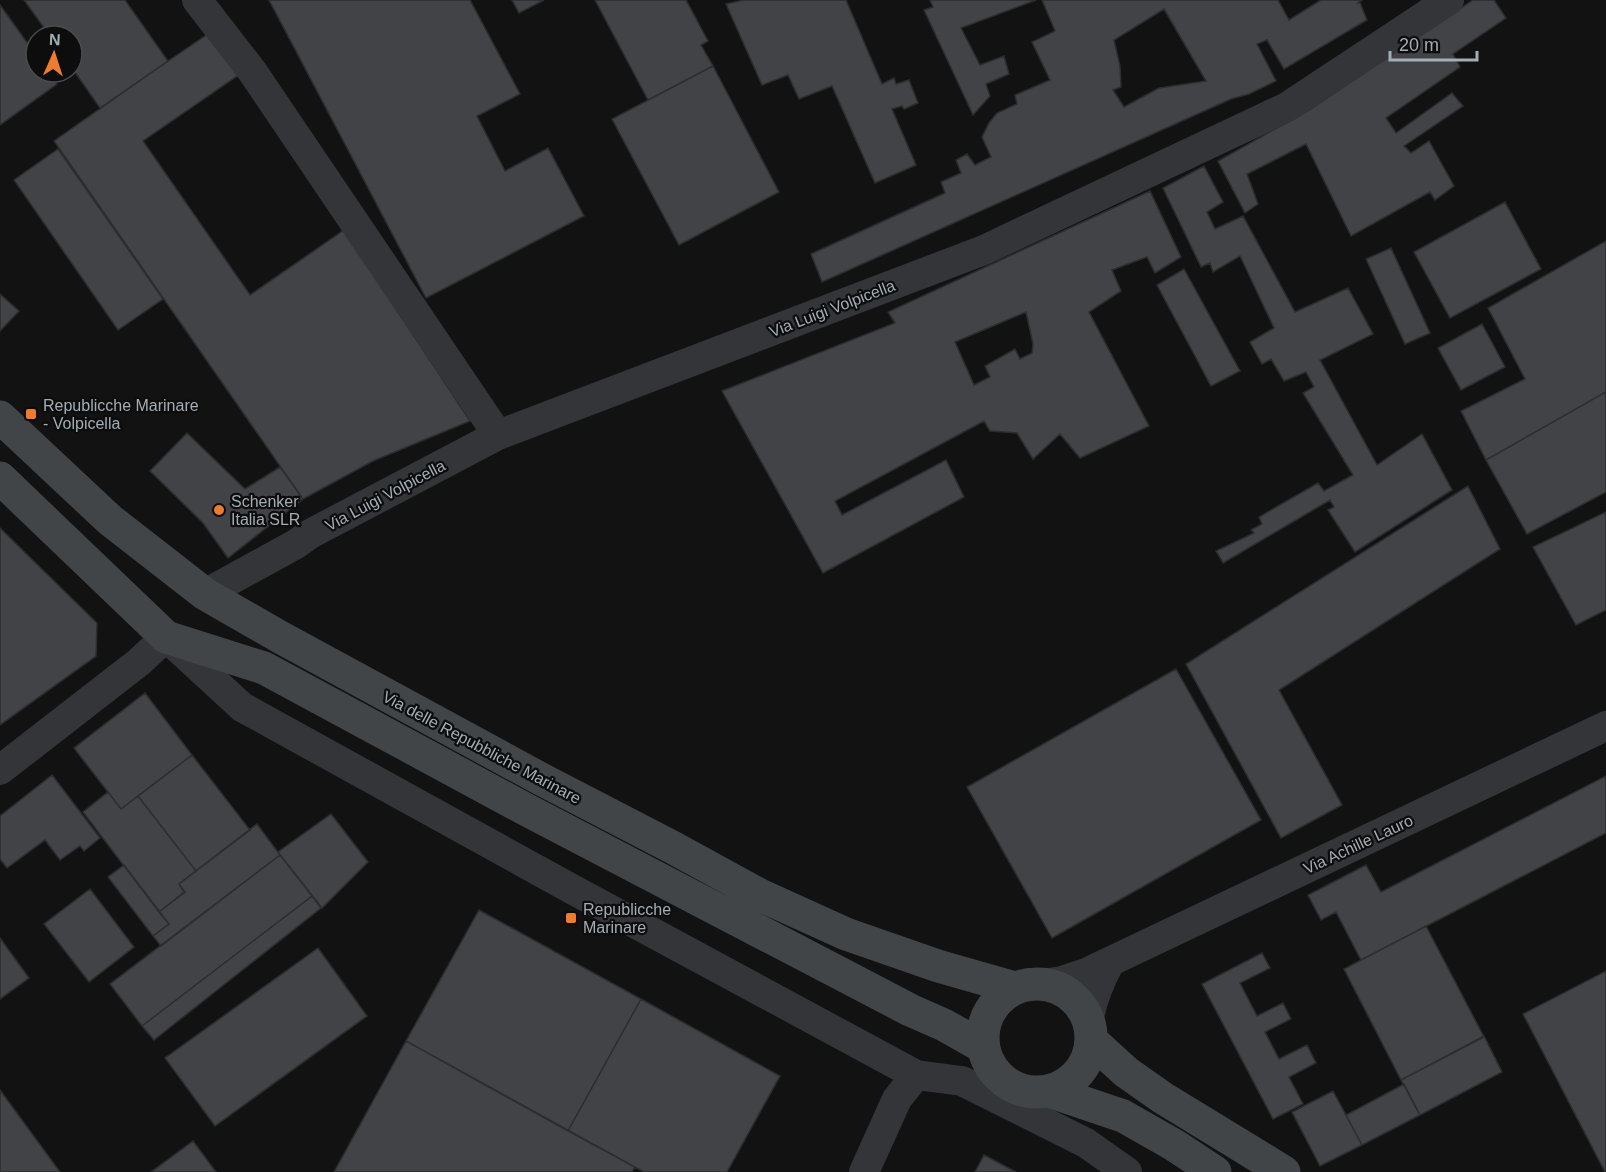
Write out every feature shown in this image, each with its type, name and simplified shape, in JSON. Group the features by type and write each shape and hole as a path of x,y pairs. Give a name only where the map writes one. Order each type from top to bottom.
{"main road":[{"name":"Via delle Repubbliche Marinare","path":"0,417 110,520 205,594 530,774 760,895 846,934 938,966 1029,986 1051,986 1067,993 1080,1006 1090,1031 1126,1072 1163,1098 1284,1172"},
{"name":"Via delle Repubbliche Marinare","path":"0,478 166,638 264,668 535,815 983,1047"},
{"path":"1029,986 1000,998 989,1012 983,1029 985,1056 993,1071 1006,1083 1023,1091 1040,1092 1066,1084 1079,1072 1088,1057 1090,1031"},
{"path":"1049,1091 1123,1116 1215,1172"}],"street":[{"path":"197,0 259,81 498,435"},
{"name":"Via Luigi Volpicella","path":"205,594 310,534 498,435 984,250 1287,107 1449,0"},
{"path":"0,770 139,662 166,638 242,707 916,1075 962,1081 1086,1143 1127,1172"},
{"name":"Via Achille Lauro","path":"1029,986 1062,981 1086,973 1606,726"},
{"path":"1090,1031 1091,1004 1110,962"},
{"path":"864,1172 897,1099 916,1075"}],"building":[{"path":"24,0 125,0 168,61 100,108 83,84 84,24 41,24"},
{"path":"269,0 470,0 520,94 477,116 505,171 548,148 584,216 426,298"},
{"path":"512,0 544,0 519,13"},
{"path":"595,0 686,0 708,41 701,45 713,66 648,100"},
{"path":"744,0 846,0 882,84 894,78 896,84 909,80 918,103 904,109 902,106 892,109 916,165 875,183 832,86 799,99 788,75 762,85 726,4"},
{"path":"930,0 1036,0 961,28 980,65 1004,56 1009,74 986,84 990,96 973,115 924,10 933,7"},
{"path":"1042,0 1278,0 1289,20 1321,0 1362,0 1358,3 1367,20 1284,69 1267,40 1257,44 1276,81 822,282 811,254 945,193 941,182 961,173 956,160 967,154 975,165 991,157 982,137 989,123 997,113 1017,104 1015,95 1050,80 1032,42 1055,31","holes":["1164,9 1206,81 1159,88 1124,107 1113,90 1121,87 1120,66 1114,40"]},
{"path":"1473,0 1494,0 1506,18 1453,54 1460,67 1386,118 1396,133 1452,93 1463,106 1404,146 1411,153 1429,141 1454,186 1435,200 1430,192 1351,236 1306,144 1247,174 1258,204 1245,213 1218,161 1309,110"},
{"path":"0,5 24,38 24,84 57,84 0,125"},
{"path":"211,32 240,74 143,141 250,295 344,230 470,421 373,461 303,499 54,141"},
{"path":"713,66 779,192 679,245 612,119"},
{"path":"58,149 163,299 118,330 14,180"},
{"path":"1204,166 1223,202 1207,212 1215,229 1243,216 1295,312 1348,288 1373,334 1320,360 1377,465 1422,434 1452,490 1355,552 1328,510 1334,507 1330,500 1223,563 1216,551 1254,533 1251,530 1262,524 1259,517 1318,483 1324,491 1353,475 1303,393 1314,387 1306,372 1284,381 1271,359 1262,364 1250,342 1274,328 1240,256 1213,272 1210,263 1201,267 1163,188"},
{"path":"1150,191 1181,257 1155,273 1147,257 1112,270 1121,291 1089,312 1149,426 1080,458 1060,434 1033,459 1017,433 990,431 984,421 835,501 842,515 946,460 964,497 823,573 722,391 895,323 888,312","holes":["1026,312 1033,344 1032,353 1020,359 1015,349 985,366 990,377 974,385 955,342"]},
{"path":"1505,202 1541,269 1450,318 1414,252"},
{"path":"1606,241 1606,392 1486,460 1461,411 1525,379 1488,308"},
{"path":"1391,248 1430,333 1405,344 1366,259"},
{"path":"1184,269 1240,371 1211,386 1157,285"},
{"path":"0,294 19,311 0,331"},
{"path":"1482,324 1505,367 1461,390 1438,348"},
{"path":"1606,392 1606,492 1527,534 1486,460"},
{"path":"187,433 245,489 280,467 303,499 228,558 203,523 150,471"},
{"path":"1468,486 1500,549 1279,690 1342,805 1281,838 1186,664"},
{"path":"1606,512 1606,610 1576,625 1533,547"},
{"path":"0,528 97,623 96,656 0,725"},
{"path":"1176,669 1261,820 1052,938 967,787"},
{"path":"145,693 192,755 121,809 74,748"},
{"path":"192,755 250,830 196,871 138,796"},
{"path":"52,775 100,838 84,851 80,846 60,860 45,840 7,868 0,859 0,816"},
{"path":"1606,776 1606,833 1361,960 1336,912 1321,920 1308,895 1366,865 1381,892"},
{"path":"108,792 121,809 138,796 196,871 179,884 184,892 159,912 83,812"},
{"path":"331,814 368,862 322,908 278,852"},
{"path":"257,824 280,855 161,946 153,936 169,924 159,912 185,892 179,884"},
{"path":"280,855 312,896 142,1026 110,984"},
{"path":"124,865 169,924 153,936 108,877"},
{"path":"90,889 134,947 89,982 44,924"},
{"path":"312,896 321,908 154,1040 142,1026"},
{"path":"479,910 641,999 568,1131 406,1041"},
{"path":"1426,926 1484,1037 1401,1080 1344,969"},
{"path":"0,938 29,978 0,999"},
{"path":"318,948 367,1016 215,1126 165,1058"},
{"path":"1262,953 1270,968 1240,983 1257,1016 1283,1003 1291,1019 1265,1032 1279,1059 1307,1045 1316,1063 1289,1077 1303,1104 1273,1119 1202,984"},
{"path":"1606,971 1606,1172 1605,1172 1523,1014"},
{"path":"641,999 780,1076 727,1172 644,1172 568,1131"},
{"path":"1484,1036 1502,1072 1420,1115 1401,1080"},
{"path":"406,1041 635,1167 632,1172 334,1172"},
{"path":"1404,1084 1420,1115 1362,1145 1346,1115"},
{"path":"0,1090 60,1172 0,1172"},
{"path":"1333,1091 1362,1145 1320,1166 1292,1112"},
{"path":"193,1141 216,1172 151,1172"},
{"path":"984,1155 1016,1172 975,1172"}],"place":[{"name":"Republicche Marinare - Volpicella","path":"31,414"},
{"name":"Schenker Italia SLR","path":"219,510"},
{"name":"Republicche Marinare","path":"571,918"}]}
